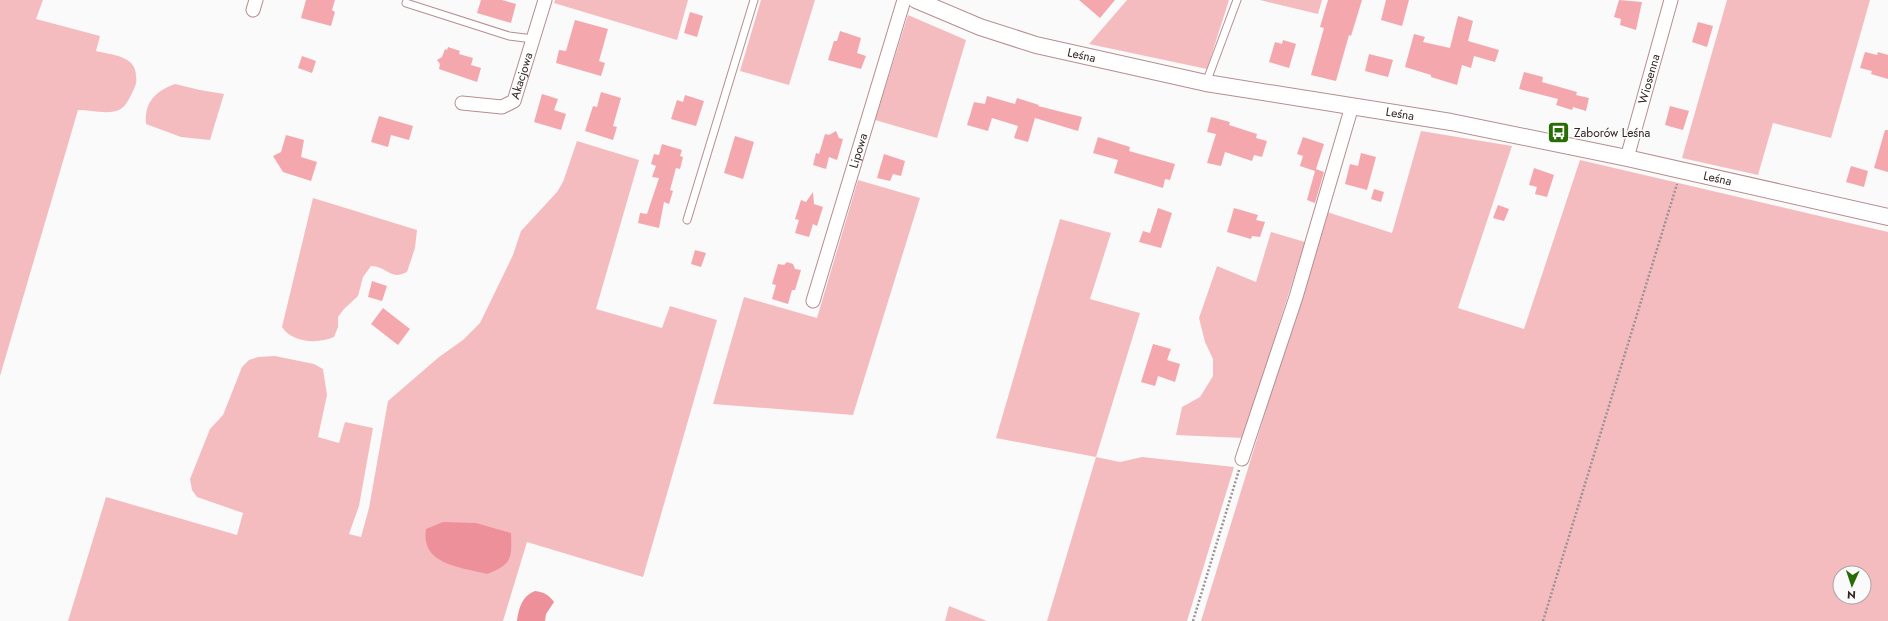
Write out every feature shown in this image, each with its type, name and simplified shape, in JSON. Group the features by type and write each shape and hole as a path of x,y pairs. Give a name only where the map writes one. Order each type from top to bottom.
{"street":[{"name":"Akacjowa","path":"462,103 502,107 514,101 545,0"},
{"name":"Lipowa","path":"813,301 904,0"},
{"name":"Leśna","path":"916,0 980,27 1036,45 1206,83 1451,122 1627,158 1888,217"},
{"name":"Wiosenna","path":"1627,158 1671,0"},
{"path":"1242,459 1296,297 1352,106"}],"lane":[{"path":"687,220 754,0"},
{"path":"1206,83 1237,0"},
{"path":"406,3 509,36 533,39"}],"path":[{"path":"1543,621 1681,171"},
{"path":"1193,621 1242,459"}],"shaded area":[{"path":"0,0 43,0 36,19 100,36 96,51 122,57 132,64 135,69 136,84 128,102 119,110 104,112 78,110 0,376"},
{"path":"555,0 688,0 677,40 554,3"},
{"path":"761,0 815,0 789,85 740,71"},
{"path":"1127,0 1229,0 1207,69 1089,44"},
{"path":"1260,0 1322,0 1318,14"},
{"path":"1727,0 1870,0 1831,138 1773,123 1758,175 1682,158"},
{"path":"908,15 966,40 937,138 875,120"},
{"path":"175,84 224,94 210,140 181,137 146,124 147,109 153,98 162,90"},
{"path":"1421,131 1512,146 1458,308 1524,329 1580,160 1888,232 1888,621 1201,621 1327,212 1392,233"},
{"path":"577,141 639,160 596,309 662,328 670,306 717,320 643,577 527,542 503,621 68,621 106,497 237,535 243,513 197,497 192,490 190,479 210,429 223,415 242,367 249,360 258,357 275,356 314,364 323,369 327,395 318,437 339,443 345,422 373,428 359,506 349,534 361,537 369,508 388,401 439,357 463,340 480,323 513,255 521,231 557,192 563,182"},
{"path":"858,180 920,198 853,415 713,404 744,297 817,318"},
{"path":"313,198 417,230 415,248 407,272 396,275 381,268 371,266 363,277 358,296 338,317 338,327 334,337 321,341 306,341 299,339 286,332 282,327"},
{"path":"1060,219 1111,233 1090,299 1140,313 1096,457 996,438"},
{"path":"1271,232 1305,242 1243,438 1176,435 1182,407 1200,397 1213,376 1213,359 1205,342 1199,318 1217,266 1256,282"},
{"path":"1096,457 1120,462 1142,457 1234,467 1187,621 1047,621"},
{"path":"443,522 476,523 511,533 509,560 501,567 487,574 444,562 429,550 426,541 426,529"},
{"path":"535,591 546,594 554,602 546,614 545,621 517,621 524,599"},
{"path":"949,606 987,621 945,621"}],"building":[{"path":"306,0 335,0 332,10 335,12 331,26 301,18"},
{"path":"481,0 502,0 516,4 511,23 477,13"},
{"path":"1079,0 1115,0 1100,18"},
{"path":"1328,0 1362,0 1351,36 1349,35 1336,81 1311,75 1324,28 1320,27"},
{"path":"1386,0 1409,0 1402,26 1381,20"},
{"path":"1619,0 1642,2 1636,30 1620,25 1621,19 1614,17"},
{"path":"690,12 703,16 697,37 684,33"},
{"path":"1458,16 1473,21 1468,41 1499,50 1495,62 1474,56 1471,68 1462,65 1457,85 1405,67 1414,34 1425,37 1423,42 1450,48"},
{"path":"575,20 608,29 599,61 605,63 601,76 556,63 559,50 566,51"},
{"path":"1698,22 1713,26 1707,47 1692,42"},
{"path":"840,31 861,38 857,53 866,56 861,69 828,60 834,41 837,41"},
{"path":"1283,40 1296,44 1289,68 1269,62 1275,42 1282,44"},
{"path":"448,47 460,51 459,54 473,58 471,65 481,68 477,82 439,69 440,64 437,60 442,57 445,49 447,50"},
{"path":"1865,52 1877,55 1878,52 1888,55 1888,79 1871,74 1872,71 1860,68"},
{"path":"1369,54 1393,60 1388,77 1365,71"},
{"path":"302,56 316,61 312,73 298,68"},
{"path":"1524,72 1543,77 1542,82 1577,92 1576,95 1589,98 1586,111 1573,107 1572,110 1556,105 1558,99 1519,89"},
{"path":"601,92 621,98 613,126 617,127 613,140 585,131 593,106 597,107"},
{"path":"542,94 558,99 554,110 566,114 561,130 534,122"},
{"path":"685,95 704,101 696,126 671,119 677,100 683,102"},
{"path":"987,96 1015,104 1017,98 1039,105 1038,106 1082,117 1078,131 1035,118 1028,142 1014,138 1018,126 992,118 988,131 967,125 974,102 985,104"},
{"path":"1670,106 1689,111 1683,130 1665,125"},
{"path":"379,116 413,126 409,140 391,135 388,147 371,142"},
{"path":"1211,117 1230,122 1229,125 1257,134 1256,138 1267,141 1262,157 1254,155 1252,161 1225,152 1221,166 1207,163 1216,134 1207,132"},
{"path":"1885,130 1888,130 1888,172 1874,168"},
{"path":"836,131 839,138 843,139 837,160 829,157 826,169 813,165 816,153 819,154 825,134 829,135"},
{"path":"286,135 304,140 301,157 317,162 311,181 283,172 273,156 281,152"},
{"path":"735,136 754,142 743,179 724,173"},
{"path":"1098,137 1130,147 1129,151 1175,164 1170,180 1165,179 1163,188 1114,173 1118,160 1093,153"},
{"path":"1303,137 1324,144 1316,169 1324,172 1315,203 1307,200 1315,171 1300,166 1303,156 1297,154"},
{"path":"662,144 682,150 680,156 683,157 680,169 676,168 670,190 673,191 669,204 664,202 659,228 638,223 640,213 647,214 659,178 652,177 656,166 651,164 654,154 659,155"},
{"path":"1361,153 1376,157 1367,190 1345,184 1350,164 1358,166"},
{"path":"884,154 905,161 901,176 893,174 890,181 877,178"},
{"path":"1851,166 1868,171 1864,187 1846,182"},
{"path":"1534,168 1554,175 1547,197 1535,194 1537,187 1529,185"},
{"path":"1374,189 1384,192 1381,202 1371,199"},
{"path":"813,192 814,204 823,207 817,226 813,224 809,237 795,233 799,220 795,219 801,200 806,202"},
{"path":"1498,205 1509,209 1504,221 1493,218"},
{"path":"1158,208 1172,213 1161,248 1139,242 1143,231 1150,233"},
{"path":"1234,208 1258,215 1256,220 1265,222 1260,237 1252,236 1251,239 1227,232"},
{"path":"695,250 706,253 701,267 691,264"},
{"path":"787,262 793,264 795,269 801,270 795,290 792,290 788,304 772,299 776,285 772,284 778,264 784,265"},
{"path":"372,281 387,286 382,301 368,297"},
{"path":"383,308 410,329 398,345 371,324"},
{"path":"1153,344 1171,349 1167,360 1180,364 1175,382 1158,376 1155,386 1141,382"}],"place":[{"name":"Zaborów Leśna","path":"1559,133"}]}
